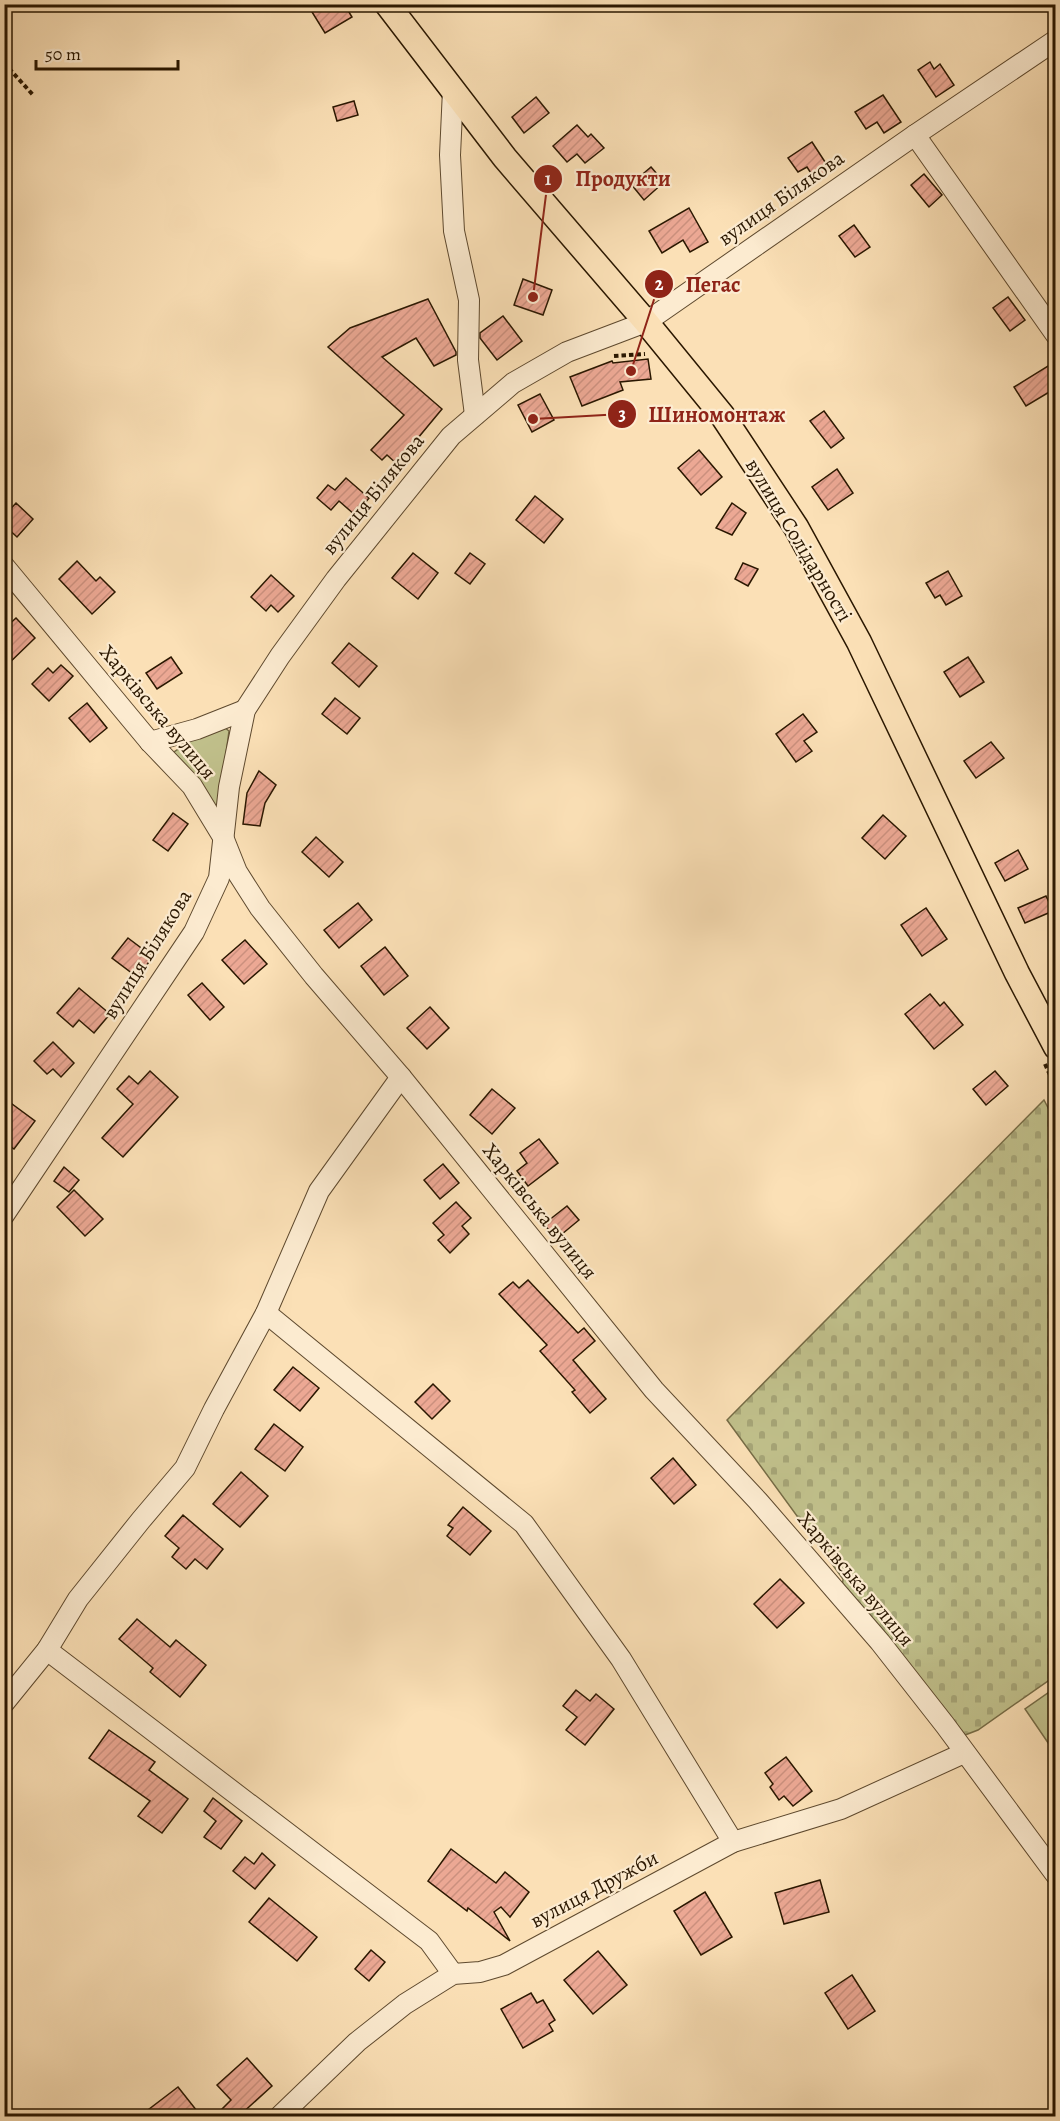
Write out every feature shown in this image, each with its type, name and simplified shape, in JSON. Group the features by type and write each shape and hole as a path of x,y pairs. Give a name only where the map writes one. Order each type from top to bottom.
{"main road":[{"name":"вулиця Солідарності","path":"387,4 505,158 646,322 722,415 796,527 859,642 1017,973 1049,1053"}],"street":[{"name":"вулиця Білякова","path":"4,1215 194,932 219,878 229,787 245,710 280,656 336,579 451,436 513,383 567,352 646,322 1056,40"},
{"path":"453,90 450,155 454,231 469,300 468,360 475,415"},
{"path":"915,135 1056,335"},
{"name":"Харківська вулиця","path":"4,566 150,742 192,786 223,837 237,872 260,908 314,976 401,1077 654,1390 758,1501 880,1642 945,1725 1056,1875"},
{"path":"150,742 197,729 245,710"},
{"path":"4,1703 47,1650 78,1599 185,1468 266,1313 319,1191 401,1077"},
{"path":"266,1313 524,1524 621,1659 733,1842"},
{"path":"47,1650 429,1941 453,1974"},
{"name":"вулиця Дружби","path":"280,2116 357,2042 405,2004 453,1974 480,1972 504,1965 733,1842 841,1809 964,1752"}],"path":[{"path":"4,63 34,96"},
{"path":"603,357 648,354"},
{"path":"1049,1053 1056,1088"}],"green space":[{"path":"224,727 229,731 218,815 171,754 192,740"},
{"path":"1044,1100 1056,1123 1055,1676 978,1730 965,1735 842,1589 843,1579 727,1420"},
{"path":"1055,1688 1055,1753 1025,1709"}],"building":[{"path":"325,4 344,4 352,17 325,33 312,12"},
{"path":"930,62 934,69 940,64 954,85 936,97 918,70"},
{"path":"883,95 901,122 884,133 877,122 866,129 855,112"},
{"path":"536,97 549,113 524,133 512,117"},
{"path":"354,101 358,115 337,121 333,107"},
{"path":"577,125 588,137 591,134 604,148 585,163 577,154 567,162 553,146"},
{"path":"812,142 831,171 816,181 807,167 798,172 788,158"},
{"path":"651,167 664,182 644,200 631,184"},
{"path":"924,174 942,195 929,207 911,185"},
{"path":"689,208 708,242 690,252 683,240 662,253 649,231"},
{"path":"854,225 870,247 855,257 839,236"},
{"path":"523,279 552,290 543,315 514,305"},
{"path":"1008,297 1025,320 1010,331 993,308"},
{"path":"428,299 456,355 434,366 416,338 382,357 442,409 397,464 387,455 382,460 371,450 404,415 328,347 350,328"},
{"path":"503,316 522,341 497,360 480,338 480,333"},
{"path":"648,359 651,379 620,382 623,390 582,406 570,377 612,361 613,363"},
{"path":"1056,361 1056,388 1026,406 1014,387"},
{"path":"540,394 554,420 532,432 518,405"},
{"path":"824,411 844,438 831,448 810,421"},
{"path":"699,450 722,477 701,495 678,468"},
{"path":"837,469 853,493 828,510 812,487"},
{"path":"346,478 369,498 355,515 339,501 331,510 317,498 328,485 335,490"},
{"path":"535,496 563,519 544,543 516,520"},
{"path":"16,503 33,519 17,537 4,525 4,516"},
{"path":"732,503 746,513 732,535 716,528"},
{"path":"413,553 438,573 418,599 392,578"},
{"path":"470,553 485,564 470,584 455,573"},
{"path":"77,561 96,581 100,577 115,592 92,614 59,579"},
{"path":"743,563 758,569 748,586 735,579"},
{"path":"948,571 962,596 946,605 940,595 935,598 926,583"},
{"path":"271,575 294,596 278,612 271,605 266,611 251,597"},
{"path":"16,618 35,638 4,668 4,629"},
{"path":"349,643 377,666 359,687 332,663"},
{"path":"171,657 182,673 157,689 146,673"},
{"path":"968,657 984,682 960,697 944,672"},
{"path":"61,665 73,676 49,701 32,684 48,668 53,673"},
{"path":"335,698 360,718 347,734 322,714"},
{"path":"87,703 107,728 90,742 69,718"},
{"path":"803,714 817,732 804,741 812,751 796,762 776,734"},
{"path":"991,742 1004,758 976,778 964,761"},
{"path":"259,771 276,785 265,803 260,826 243,824 247,793"},
{"path":"173,813 188,824 168,851 153,840"},
{"path":"883,815 906,836 885,859 862,838"},
{"path":"316,837 343,862 329,877 302,852"},
{"path":"1018,850 1028,869 1005,881 995,863"},
{"path":"1046,896 1053,911 1025,923 1018,908"},
{"path":"358,903 372,920 339,948 324,930"},
{"path":"926,908 947,939 922,956 901,925"},
{"path":"128,938 153,957 137,977 112,958"},
{"path":"245,940 267,964 244,984 222,960"},
{"path":"385,947 408,976 384,995 361,966"},
{"path":"202,983 224,1007 210,1020 188,995"},
{"path":"79,988 110,1014 94,1033 79,1020 73,1027 57,1013"},
{"path":"930,994 940,1006 944,1002 963,1025 934,1049 905,1014"},
{"path":"430,1007 449,1028 427,1049 407,1028"},
{"path":"53,1042 74,1063 61,1077 53,1069 47,1074 34,1061"},
{"path":"150,1071 178,1097 123,1157 102,1138 133,1104 117,1089 129,1076 138,1084"},
{"path":"995,1071 1008,1086 986,1105 973,1089"},
{"path":"492,1089 515,1108 492,1134 470,1115"},
{"path":"4,1098 35,1121 14,1149 4,1142"},
{"path":"539,1139 558,1163 528,1186 517,1171 527,1163 520,1153"},
{"path":"443,1164 459,1183 440,1199 424,1180"},
{"path":"64,1167 79,1180 69,1192 54,1181"},
{"path":"74,1190 103,1219 85,1236 57,1207"},
{"path":"456,1202 471,1218 462,1226 469,1234 450,1253 438,1240 444,1235 433,1223"},
{"path":"567,1206 579,1220 556,1239 544,1224"},
{"path":"528,1280 578,1333 584,1328 595,1341 573,1360 606,1399 590,1413 572,1392 575,1390 540,1351 547,1345 499,1294 513,1282 519,1288"},
{"path":"293,1367 319,1388 300,1411 274,1390"},
{"path":"433,1384 450,1401 432,1419 415,1402"},
{"path":"274,1424 303,1447 285,1471 255,1449"},
{"path":"673,1458 696,1485 674,1504 651,1478"},
{"path":"241,1472 268,1496 240,1527 213,1504"},
{"path":"463,1507 491,1531 470,1555 447,1536 453,1528 448,1525"},
{"path":"183,1515 223,1549 207,1569 195,1559 186,1569 172,1557 179,1548 165,1536"},
{"path":"780,1579 804,1603 777,1628 754,1604"},
{"path":"137,1619 170,1647 176,1640 206,1665 180,1697 150,1672 153,1668 119,1639"},
{"path":"576,1690 590,1701 596,1694 614,1709 585,1745 566,1730 577,1717 563,1706"},
{"path":"109,1730 155,1762 149,1770 188,1799 162,1833 138,1816 150,1801 89,1758"},
{"path":"786,1757 812,1791 793,1806 784,1796 779,1800 770,1787 773,1784 765,1773"},
{"path":"213,1798 242,1821 221,1849 204,1837 216,1821 204,1811"},
{"path":"451,1849 496,1883 505,1872 529,1892 510,1917 501,1907 494,1912 510,1941 468,1908 467,1911 428,1881"},
{"path":"262,1853 275,1865 255,1889 233,1871 245,1857 254,1864"},
{"path":"820,1880 829,1912 784,1924 775,1893"},
{"path":"705,1892 732,1937 701,1955 674,1911"},
{"path":"269,1898 317,1937 297,1961 249,1922"},
{"path":"371,1950 385,1962 369,1981 355,1969"},
{"path":"598,1951 627,1985 593,2014 564,1980"},
{"path":"852,1975 875,2011 848,2029 825,1993"},
{"path":"531,1993 537,2003 543,2000 555,2020 549,2024 553,2031 523,2048 501,2009"},
{"path":"247,2058 272,2086 239,2116 215,2116 231,2100 217,2085"},
{"path":"178,2087 201,2116 140,2116"}],"place":[{"name":"Продукти","path":"533,297"},
{"name":"Пегас","path":"631,371"},
{"name":"Шиномонтаж","path":"533,419"}]}
